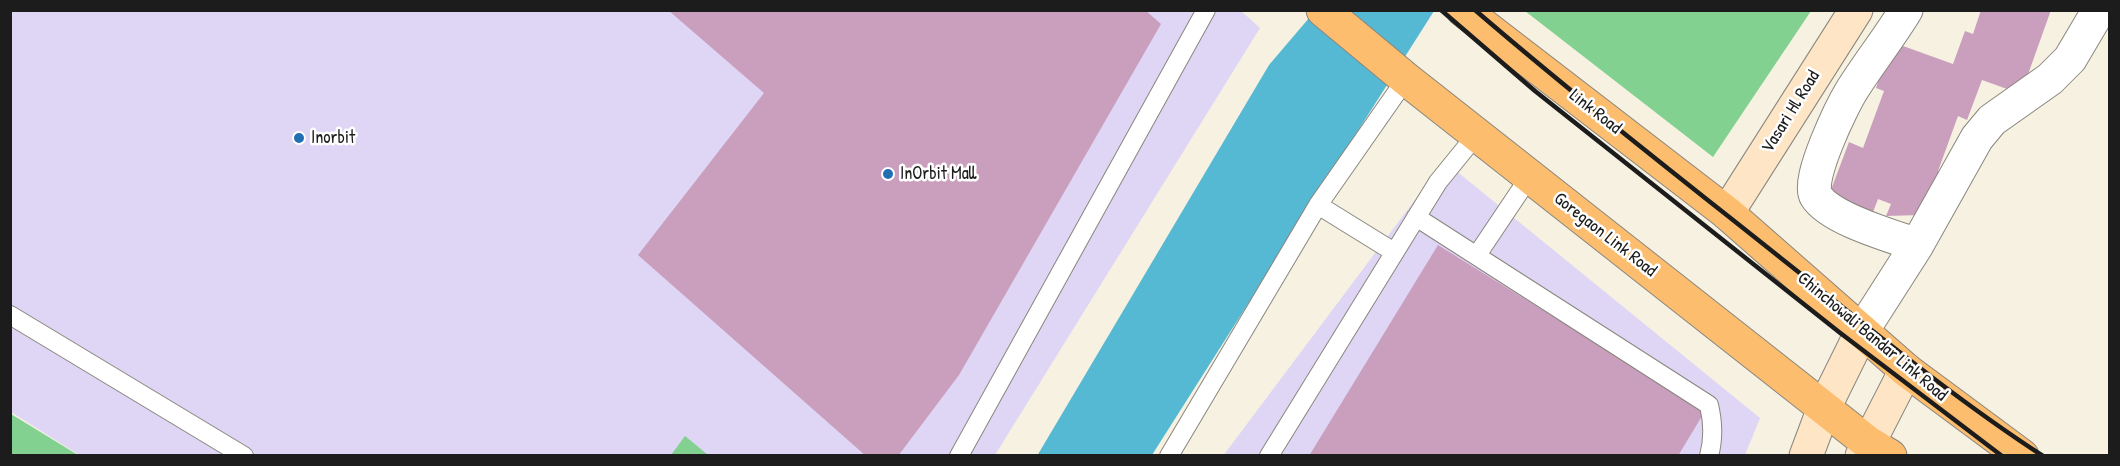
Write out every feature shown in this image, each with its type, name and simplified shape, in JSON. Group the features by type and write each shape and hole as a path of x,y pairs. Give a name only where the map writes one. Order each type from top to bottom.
{"main road":[{"name":"Goregaon Link Road","path":"1323,10 1403,76 1824,408 1873,451"},
{"name":"Link Road","path":"1463,10 1727,213"},
{"name":"Chinchowali Bandar Link Road","path":"1727,213 1906,370 2022,456"}],"street":[{"name":"Vasari Hl Road","path":"1727,213 1856,10"},
{"path":"1806,456 1824,408 1862,331 1917,246 1977,138 1992,120 2050,80 2070,59 2099,10"},
{"path":"1899,13 1851,92 1820,159 1813,189 1816,197 1839,216 1917,246"},
{"path":"1873,451 1906,370"}],"lane":[{"path":"959,456 1203,12"},
{"path":"1169,456 1318,205 1403,76"},
{"path":"1269,456 1438,182 1477,134"},
{"path":"1477,255 1530,176"},
{"path":"1318,205 1394,252"},
{"path":"1416,217 1709,405 1712,422 1712,443 1709,456"},
{"path":"10,315 244,456"}],"shaded area":[{"name":"InOrbit Mall","path":"1240,10 1260,28 995,455 81,456 11,412 10,11"},
{"path":"1444,161 1760,418 1745,455 1223,456"}],"green space":[{"path":"1525,11 1811,11 1713,157"},
{"path":"11,414 78,455 11,455"},
{"path":"685,436 708,455 671,455"}],"water":[{"path":"1315,11 1434,11 1152,455 1037,456 1269,65"}],"building":[{"name":"InOrbit Mall","path":"668,10 1145,10 1161,24 959,375 898,456 866,456 638,255 764,93"},
{"path":"1981,10 2051,10 2021,94 1982,80 1967,120 1958,116 1938,171 1947,174 1920,215 1886,216 1891,204 1878,199 1873,212 1829,195 1849,142 1863,148 1884,91 1876,88 1892,42 1953,64 1965,31 1973,34"},
{"path":"1438,245 1705,411 1678,456 1309,456"}],"railway":[{"path":"1441,10 1535,91 1839,332 2002,456"},
{"path":"1475,10 1627,136 1878,335 1976,410 2043,456"}],"place":[{"name":"Inorbit","path":"299,138"},
{"name":"InOrbit Mall","path":"888,174"}]}
